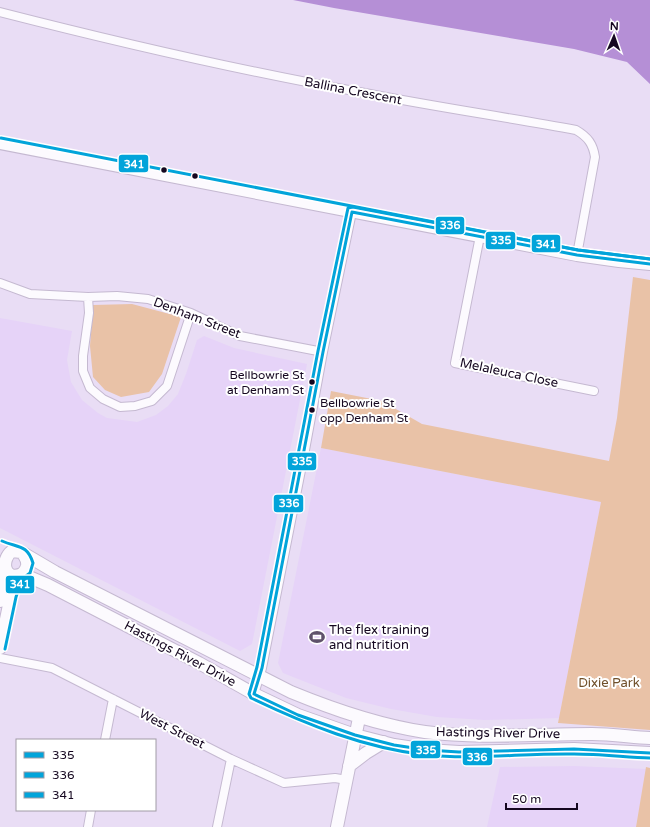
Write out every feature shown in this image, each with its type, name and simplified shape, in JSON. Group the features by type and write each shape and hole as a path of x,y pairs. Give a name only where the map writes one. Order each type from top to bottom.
{"main road":[{"path":"0,143 577,255 650,264"},
{"path":"0,546 12,551 21,552 27,559 27,566 20,575 9,605 0,648"},
{"path":"0,601 3,590 2,560 4,556 12,551"},
{"name":"Hastings River Drive","path":"24,555 260,676 314,701 359,718 425,732 464,735 595,734 650,738"},
{"path":"2,568 8,574 13,576 20,575"},
{"name":"Hastings River Drive","path":"20,575 48,585 199,663 254,694 298,715 355,735 427,750 459,752 574,749 650,753"},
{"path":"337,827 359,718"},
{"path":"349,766 384,742"}],"street":[{"name":"Ballina Crescent","path":"0,12 139,46 281,77 576,130 585,135 591,142 595,157 577,255"},
{"path":"254,694 260,676 323,352 352,212"},
{"name":"Melaleuca Close","path":"480,236 455,364 594,391"},
{"name":"Denham Street","path":"0,283 30,294 88,297 117,296 148,299 191,313 240,336 323,352"},
{"path":"88,297 89,313 82,356 83,371 90,388 103,399 120,407 135,406 152,401 168,386 191,313"},
{"name":"West Street","path":"0,658 52,668 231,759 284,783 335,778 347,780"},
{"path":"105,739 113,699"},
{"path":"217,827 231,759"},
{"path":"88,827 91,811"}],"shaded area":[{"path":"293,0 650,0 650,84 627,62 574,49"},
{"path":"0,318 72,331 67,360 71,382 82,400 98,413 107,418 137,422 156,415 168,406 178,394 197,340 204,336 234,348 307,364 252,644 240,651 0,528"},
{"path":"321,448 601,502 559,718 485,720 437,717 391,709 346,698 283,673 278,663"},
{"path":"574,766 646,769 636,827 487,827 500,767"}],"green space":[{"name":"Dixie Park","path":"633,277 650,280 650,730 558,723 601,502 321,448 331,391 382,401 422,424 609,461 617,418"},
{"path":"132,304 181,317 162,374 149,392 121,397 105,390 93,377 90,346 93,305"},
{"path":"646,767 650,768 650,827 636,827"}],"transit line":[{"name":"341","path":"1,138 578,250 650,259"},
{"name":"336","path":"650,259 578,250 353,207 348,208 318,351 257,667 249,694 251,698 315,726 359,741 403,752 463,757 537,754 593,754 650,758"},
{"name":"335","path":"352,212 323,352 262,668 254,694 298,715 355,735 394,745 427,750 459,752 574,749 650,753"},
{"name":"335","path":"352,212 577,255 650,264"},
{"name":"341","path":"2,541 25,550 31,557 33,563 30,573 22,579 16,597 5,649"}],"place":[{"name":"Bellbowrie St at Denham St","path":"312,382"},
{"name":"Bellbowrie St opp Denham St","path":"312,410"},
{"name":"The flex training and nutrition","path":"317,637"}]}
